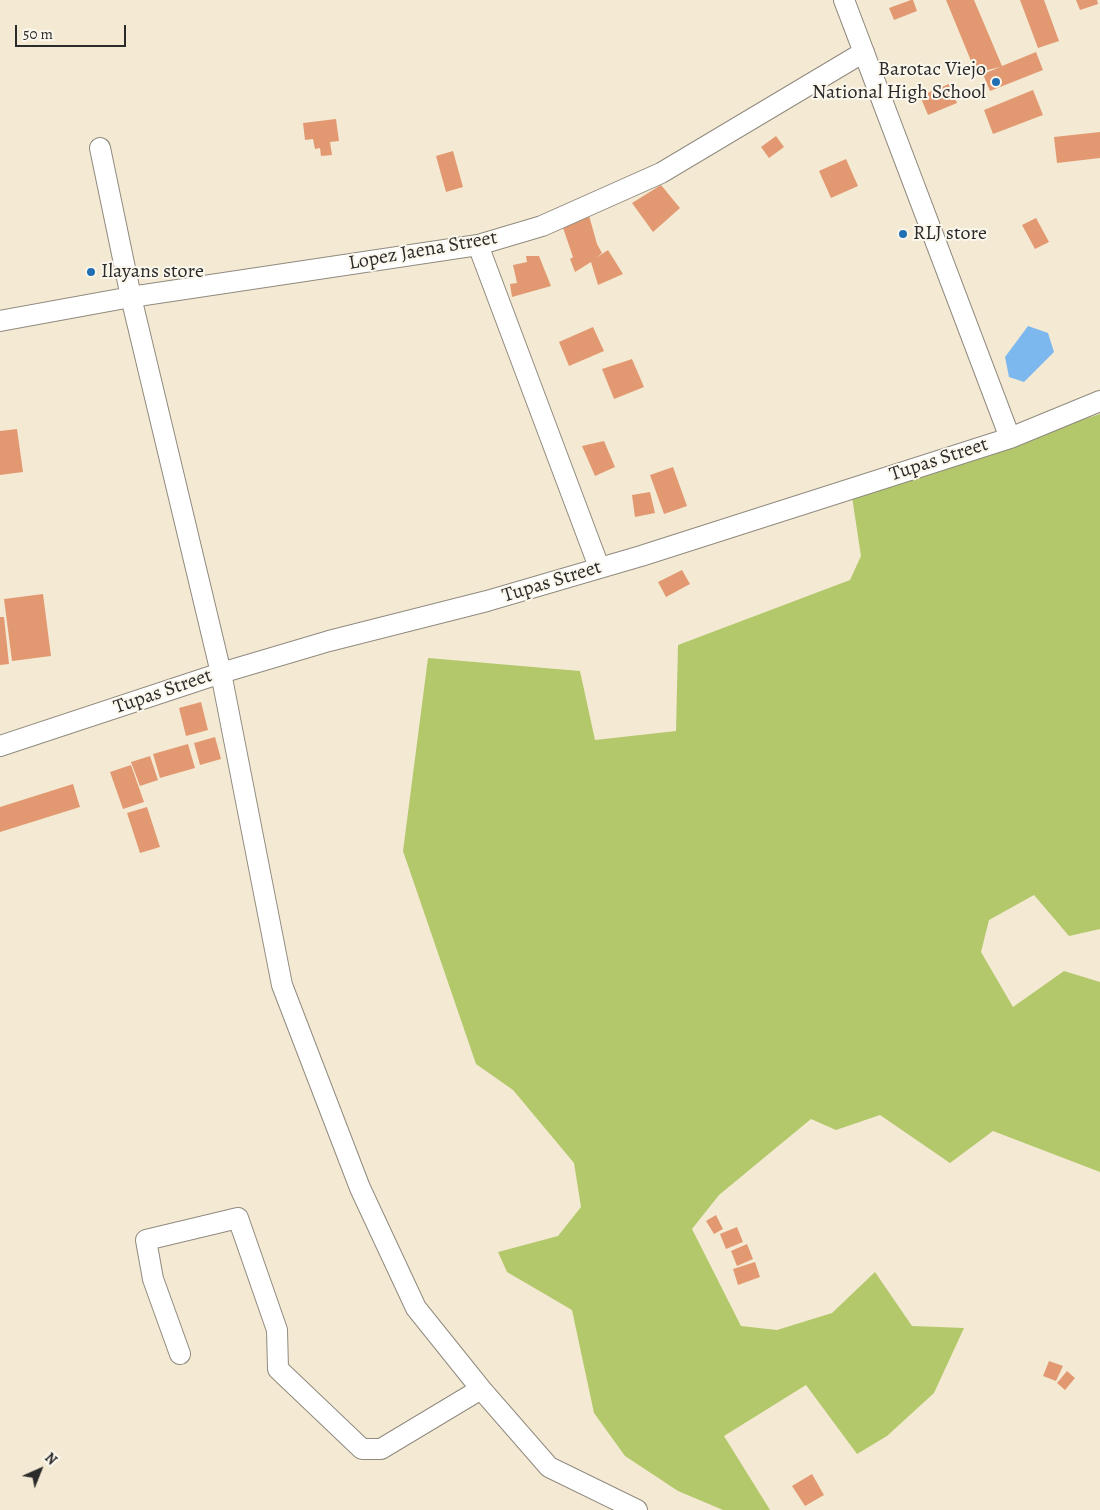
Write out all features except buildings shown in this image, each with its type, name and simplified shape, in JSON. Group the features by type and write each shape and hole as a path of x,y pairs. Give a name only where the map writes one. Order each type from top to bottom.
{"street":[{"path":"844,0 1010,438"},
{"name":"Lopez Jaena Street","path":"0,321 131,297 478,245 542,226 660,173 864,52"},
{"path":"100,148 131,297 221,673 282,984 360,1188 416,1308 481,1389 549,1467 637,1510"},
{"path":"478,245 599,567"},
{"name":"Tupas Street","path":"0,746 221,673 329,641 487,601 599,567 1010,438 1100,401"},
{"path":"180,1354 153,1278 146,1240 238,1218 277,1330 278,1369 362,1449 381,1449 481,1389"}],"green space":[{"path":"1100,414 1100,929 1069,936 1034,895 989,920 981,952 1013,1007 1064,971 1100,982 1100,1172 993,1131 950,1163 880,1115 836,1130 811,1119 719,1195 692,1229 741,1326 777,1330 832,1313 875,1272 912,1326 964,1328 934,1393 887,1436 857,1454 806,1385 724,1436 770,1510 723,1510 678,1491 625,1456 594,1413 572,1310 507,1272 498,1252 558,1236 581,1207 574,1163 513,1090 476,1064 403,851 428,658 580,671 595,740 676,731 678,645 850,580 861,556 852,497"}],"water":[{"path":"1028,326 1048,333 1054,352 1024,382 1009,377 1005,357"}],"place":[{"name":"Barotac Viejo National High School","path":"996,82"},
{"name":"RLJ store","path":"903,234"},
{"name":"Ilayans store","path":"91,272"}]}
